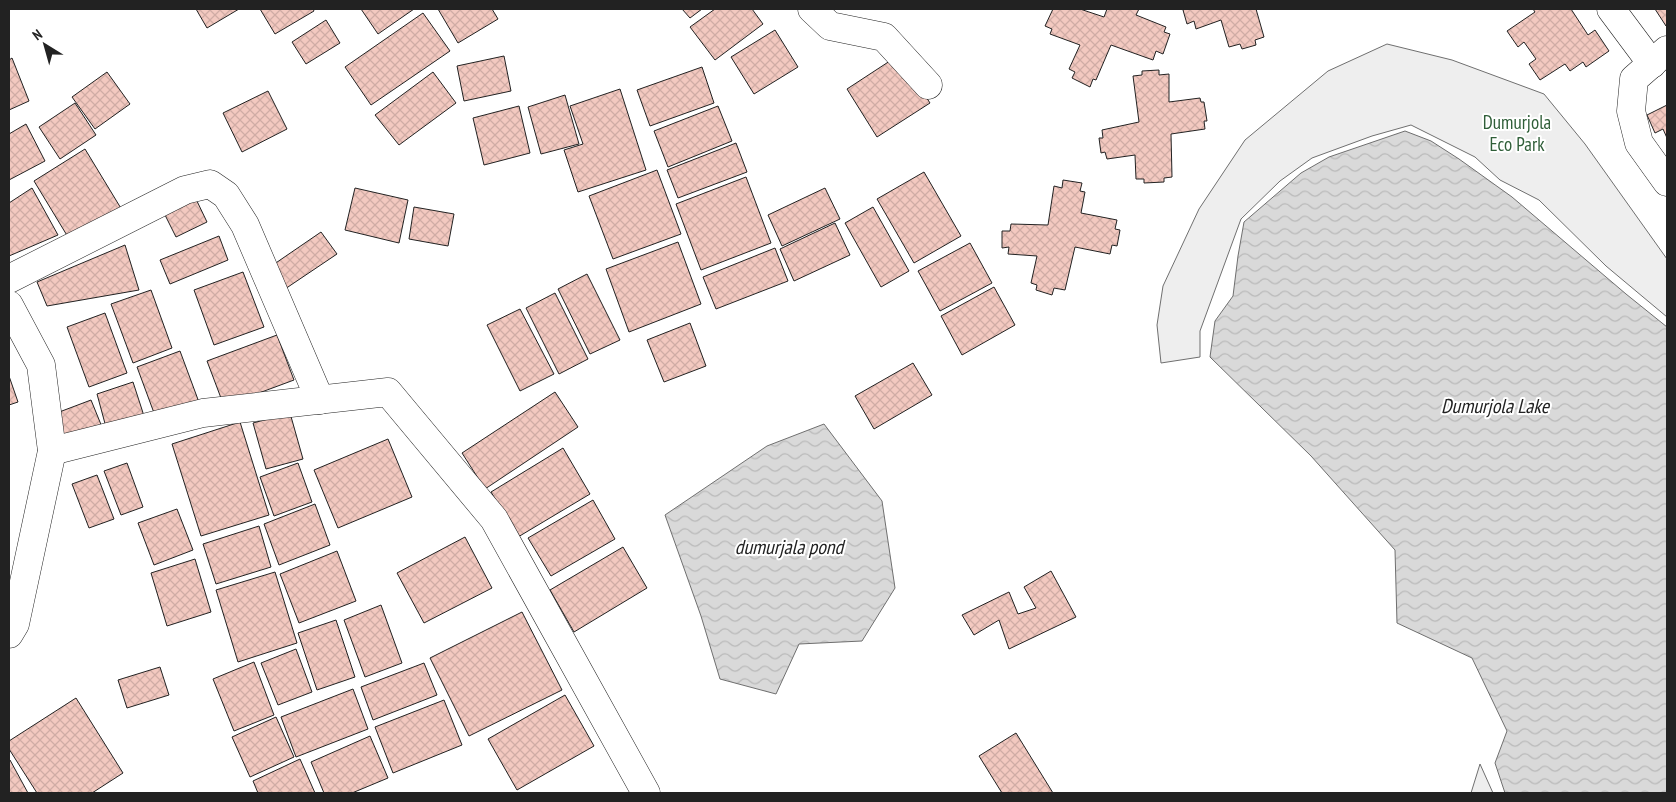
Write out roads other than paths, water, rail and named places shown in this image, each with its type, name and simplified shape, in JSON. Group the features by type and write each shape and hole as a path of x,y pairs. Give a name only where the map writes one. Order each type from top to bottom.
{"street":[{"path":"812,9 830,26 884,37 928,86"},
{"path":"1611,9 1659,57 1634,79 1631,111 1640,143 1667,182"},
{"path":"9,279 185,190 210,184 226,195 245,226 320,400"},
{"path":"9,305 41,364 52,451 16,624 9,634"},
{"path":"52,451 203,414 388,392 494,519 646,793"}],"water":[{"name":"Dumurjola Lake","path":"1405,131 1431,141 1512,197 1667,327 1667,793 1505,793 1495,763 1507,731 1472,658 1397,623 1395,550 1311,456 1210,357 1215,321 1233,296 1244,222 1301,173 1329,157"},
{"name":"dumurjala pond","path":"824,424 882,501 895,588 862,641 799,644 776,694 720,679 701,616 665,515 767,446"}],"park label":[{"name":"Dumurjola Eco Park","path":"1517,133"}]}
